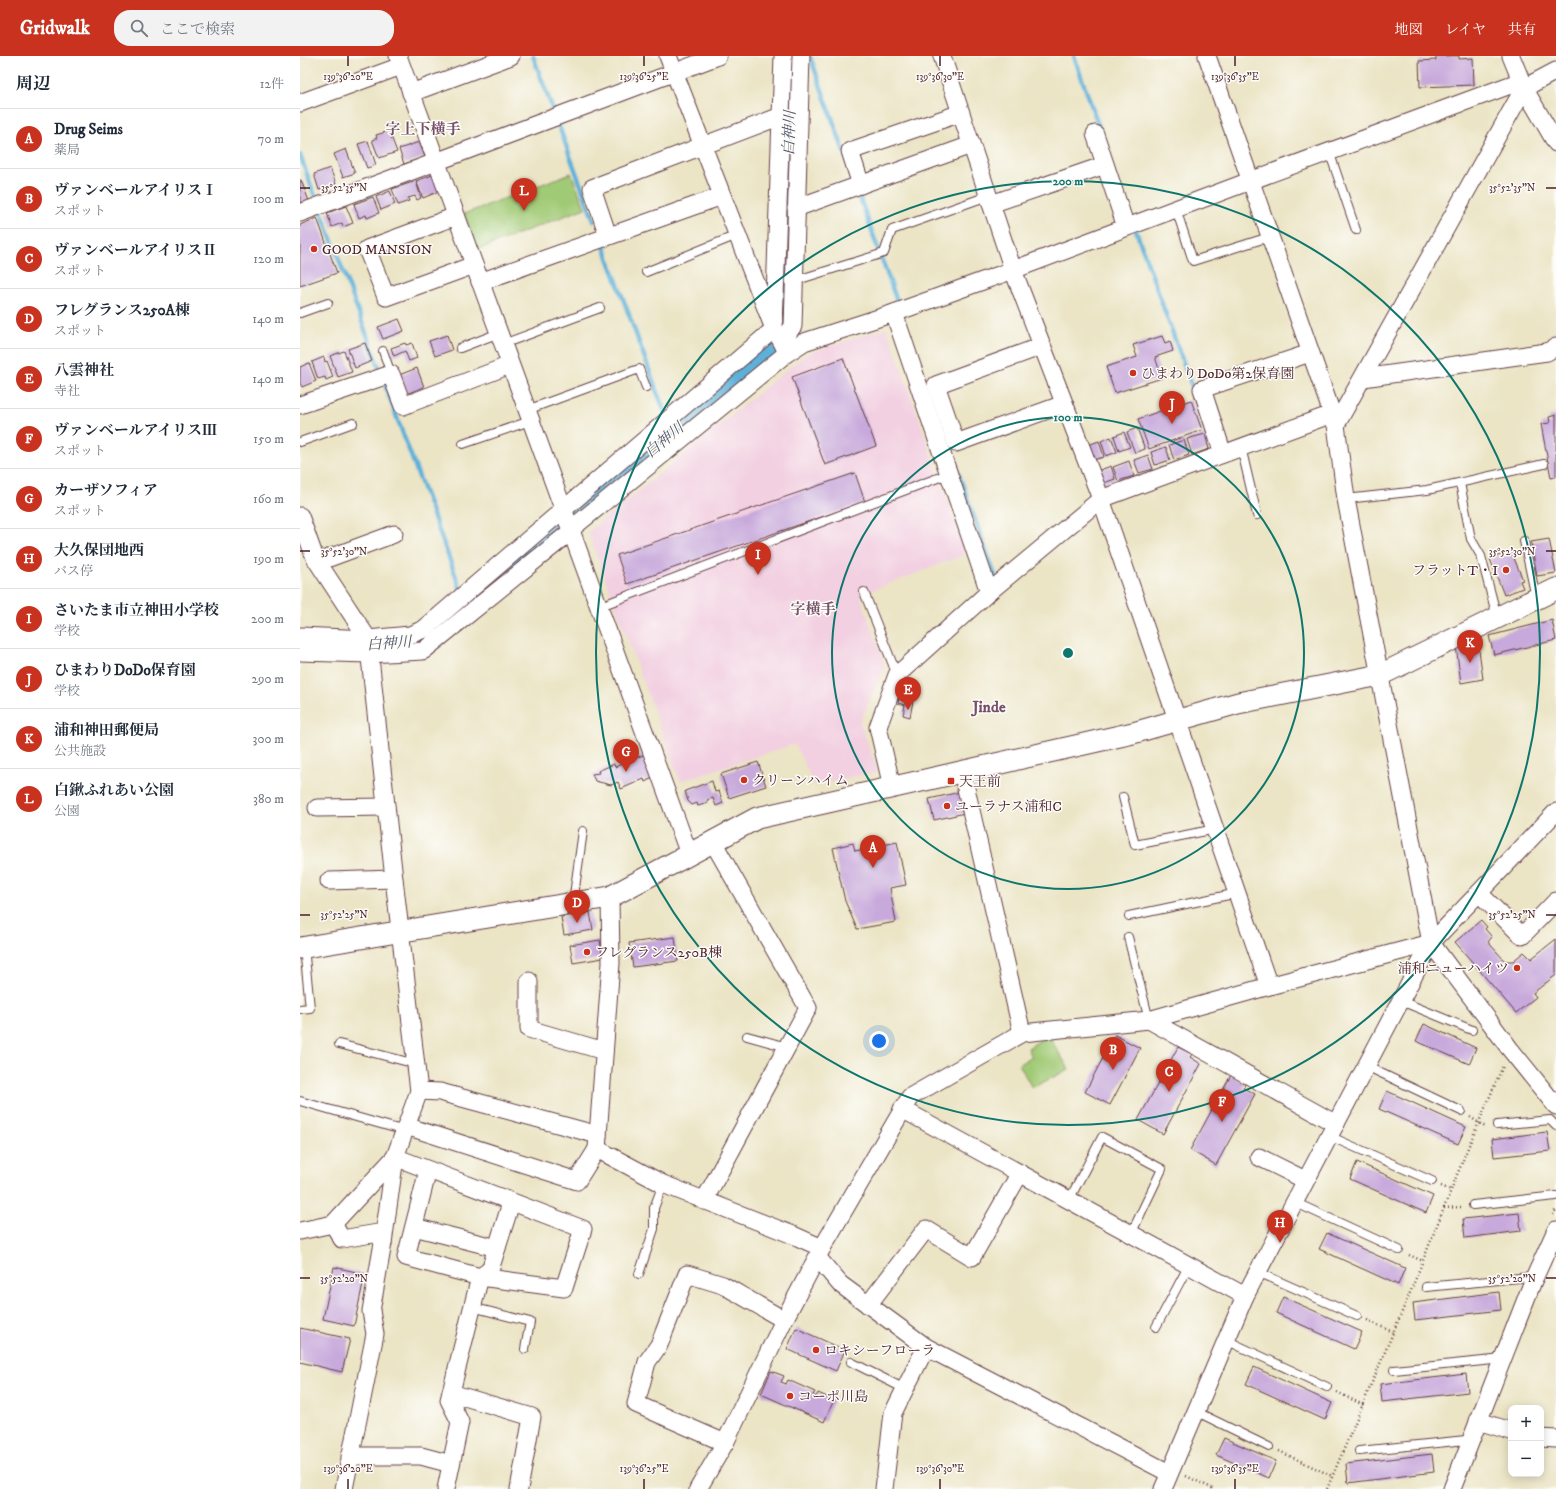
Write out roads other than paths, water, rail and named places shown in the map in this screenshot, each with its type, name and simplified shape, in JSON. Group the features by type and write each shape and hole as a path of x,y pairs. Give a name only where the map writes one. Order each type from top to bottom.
{"street":[{"path":"411,93 511,56"},
{"path":"668,56 737,235 781,342"},
{"path":"300,213 718,56"},
{"path":"781,342 781,116 783,56"},
{"path":"300,636 368,646 423,651 569,533 570,530 781,342 792,326 801,56"},
{"path":"942,56 1013,270 1101,498 1270,986"},
{"path":"1207,56 1334,420 1346,499 1431,943 1510,1050 1556,1106"},
{"path":"1511,56 1523,84 1556,143"},
{"path":"300,103 399,61 689,854"},
{"path":"300,652 368,646 410,635 424,629 562,508 781,342 804,342 894,313 1013,270 1329,151 1523,84 1556,71"},
{"path":"892,787 878,727 897,675 989,592 1101,498 1241,448 1334,420 1363,378 1523,84"},
{"path":"861,185 850,151 961,114"},
{"path":"608,236 592,188 781,116"},
{"path":"1095,134 1126,227"},
{"path":"796,208 972,145"},
{"path":"990,200 1105,165"},
{"path":"480,282 722,196"},
{"path":"456,216 367,249 386,298 474,264"},
{"path":"894,313 989,592"},
{"path":"1042,346 936,385 956,443 1064,404"},
{"path":"1363,378 1548,352 1556,347"},
{"path":"1224,454 1202,389 1310,353"},
{"path":"300,405 391,374 403,406 510,365"},
{"path":"300,516 318,562 368,646 419,1091 395,1157 383,1243 370,1311 375,1334 344,1489"},
{"path":"318,562 394,534"},
{"path":"302,948 610,897 757,818 1133,733 1238,703 1380,675 1556,589"},
{"path":"962,771 1022,1033"},
{"path":"317,808 386,807"},
{"path":"1163,1489 1245,1296 1431,943 1556,812"},
{"path":"704,1201 808,1008 713,842"},
{"path":"329,881 394,879"},
{"path":"1479,893 1522,936 1556,900"},
{"path":"406,1128 577,1181 598,1142 611,963 610,897"},
{"path":"698,1489 725,1443 784,1320 820,1253 910,1097 1022,1033 1149,1020 1431,943"},
{"path":"529,981 529,1028 604,1051"},
{"path":"1149,1020 1333,1130"},
{"path":"419,1091 440,1092 598,1142 663,1184 793,1235 820,1253 840,1284 926,1347 1170,1471"},
{"path":"902,1109 1245,1296"},
{"path":"1260,1156 1306,1180"},
{"path":"395,1157 428,1170 511,1203 583,1229 564,1288 480,1277 406,1257 428,1170"},
{"path":"300,1231 333,1224 395,1157"},
{"path":"868,1305 926,1229 972,1257 1020,1173"},
{"path":"446,1489 460,1422 449,1400 480,1277 490,1270 511,1203"},
{"path":"333,1224 342,1239 378,1233 383,1243"},
{"path":"414,1227 497,1248"},
{"path":"1452,1489 1534,1278 1556,1230"},
{"path":"725,1443 636,1404 647,1362 659,1345 687,1274 723,1285 784,1320"},
{"path":"884,1489 893,1413 926,1347"},
{"path":"451,1393 532,1417 519,1489"},
{"path":"1478,1421 1508,1430"},
{"path":"1544,1438 1556,1439"},
{"path":"350,1456 421,1456 452,1464"}],"lane":[{"path":"1329,151 1356,230"},
{"path":"794,281 884,253 892,230 990,200"},
{"path":"1176,208 1193,261 1269,236"},
{"path":"646,272 737,235"},
{"path":"300,313 328,303"},
{"path":"460,348 501,339 600,308"},
{"path":"383,351 391,374"},
{"path":"463,444 639,369 646,387"},
{"path":"300,442 354,423"},
{"path":"1241,448 1257,515"},
{"path":"1346,499 1427,490 1544,464"},
{"path":"598,607 948,474"},
{"path":"1460,482 1471,539 1481,556 1498,618"},
{"path":"1524,541 1536,598"},
{"path":"864,592 897,675"},
{"path":"1123,797 1135,845 1216,829"},
{"path":"572,903 583,831"},
{"path":"1129,916 1238,893"},
{"path":"1128,937 1149,1020"},
{"path":"300,1009 310,1008 302,948"},
{"path":"1401,1001 1472,1030"},
{"path":"747,1036 787,1047"},
{"path":"339,1044 416,1064"},
{"path":"1366,1066 1461,1112"},
{"path":"300,1101 406,1128"},
{"path":"1497,1125 1550,1120 1556,1126"},
{"path":"1333,1130 1432,1181"},
{"path":"1069,1200 1102,1137 1162,1169 1131,1234"},
{"path":"639,1274 654,1229 654,1208 663,1184"},
{"path":"1473,1206 1556,1196"},
{"path":"1294,1202 1399,1250"},
{"path":"1156,1327 1189,1265"},
{"path":"1258,1272 1357,1316"},
{"path":"1426,1287 1530,1277 1534,1278"},
{"path":"472,1307 530,1322 525,1349"},
{"path":"1226,1340 1327,1387"},
{"path":"1394,1370 1502,1359"},
{"path":"851,1362 905,1389"},
{"path":"1195,1411 1269,1447"},
{"path":"1359,1451 1466,1440 1471,1441"}],"waterway":[{"path":"533,56 594,221"},
{"name":"白神川","path":"506,569 587,505 767,355 781,336 792,56"},
{"path":"810,56 844,152"},
{"path":"1074,56 1101,133"},
{"path":"300,155 317,202"},
{"path":"857,190 899,307"},
{"path":"320,209 381,373"},
{"path":"1135,228 1201,412"},
{"path":"602,241 666,416"},
{"path":"383,380 462,593"},
{"path":"669,423 673,433"},
{"path":"947,442 996,578"},
{"name":"白神川","path":"383,645 399,645 424,639 455,613"}],"place":[{"name":"白鍬ふれあい公園","path":"524,211"},
{"name":"GOOD MANSION","path":"314,249"},
{"name":"ひまわりDoDo第2保育園","path":"1133,373"},
{"name":"ひまわりDoDo保育園","path":"1172,424"},
{"name":"フラットT・I","path":"1506,570"},
{"name":"さいたま市立神田小学校","path":"758,575"},
{"name":"浦和神田郵便局","path":"1470,663"},
{"name":"八雲神社","path":"908,710"},
{"name":"カーザソフィア","path":"626,772"},
{"name":"クリーンハイム","path":"744,780"},
{"name":"天王前","path":"951,781"},
{"name":"ユーラナス浦和C","path":"947,806"},
{"name":"Drug Seims","path":"873,868"},
{"name":"フレグランス250A棟","path":"577,923"},
{"name":"フレグランス250B棟","path":"587,952"},
{"name":"浦和ニューハイツ","path":"1517,968"},
{"name":"ヴァンベールアイリスⅠ","path":"1113,1070"},
{"name":"ヴァンベールアイリスⅡ","path":"1169,1092"},
{"name":"ヴァンベールアイリスⅢ","path":"1222,1122"},
{"name":"大久保団地西","path":"1280,1243"},
{"name":"ロキシーフローラ","path":"816,1350"},
{"name":"コーポ川島","path":"790,1396"}],"district":[{"name":"字上下横手","path":"423,129"},
{"name":"字横手","path":"813,609"},
{"name":"Jinde","path":"989,706"}]}
